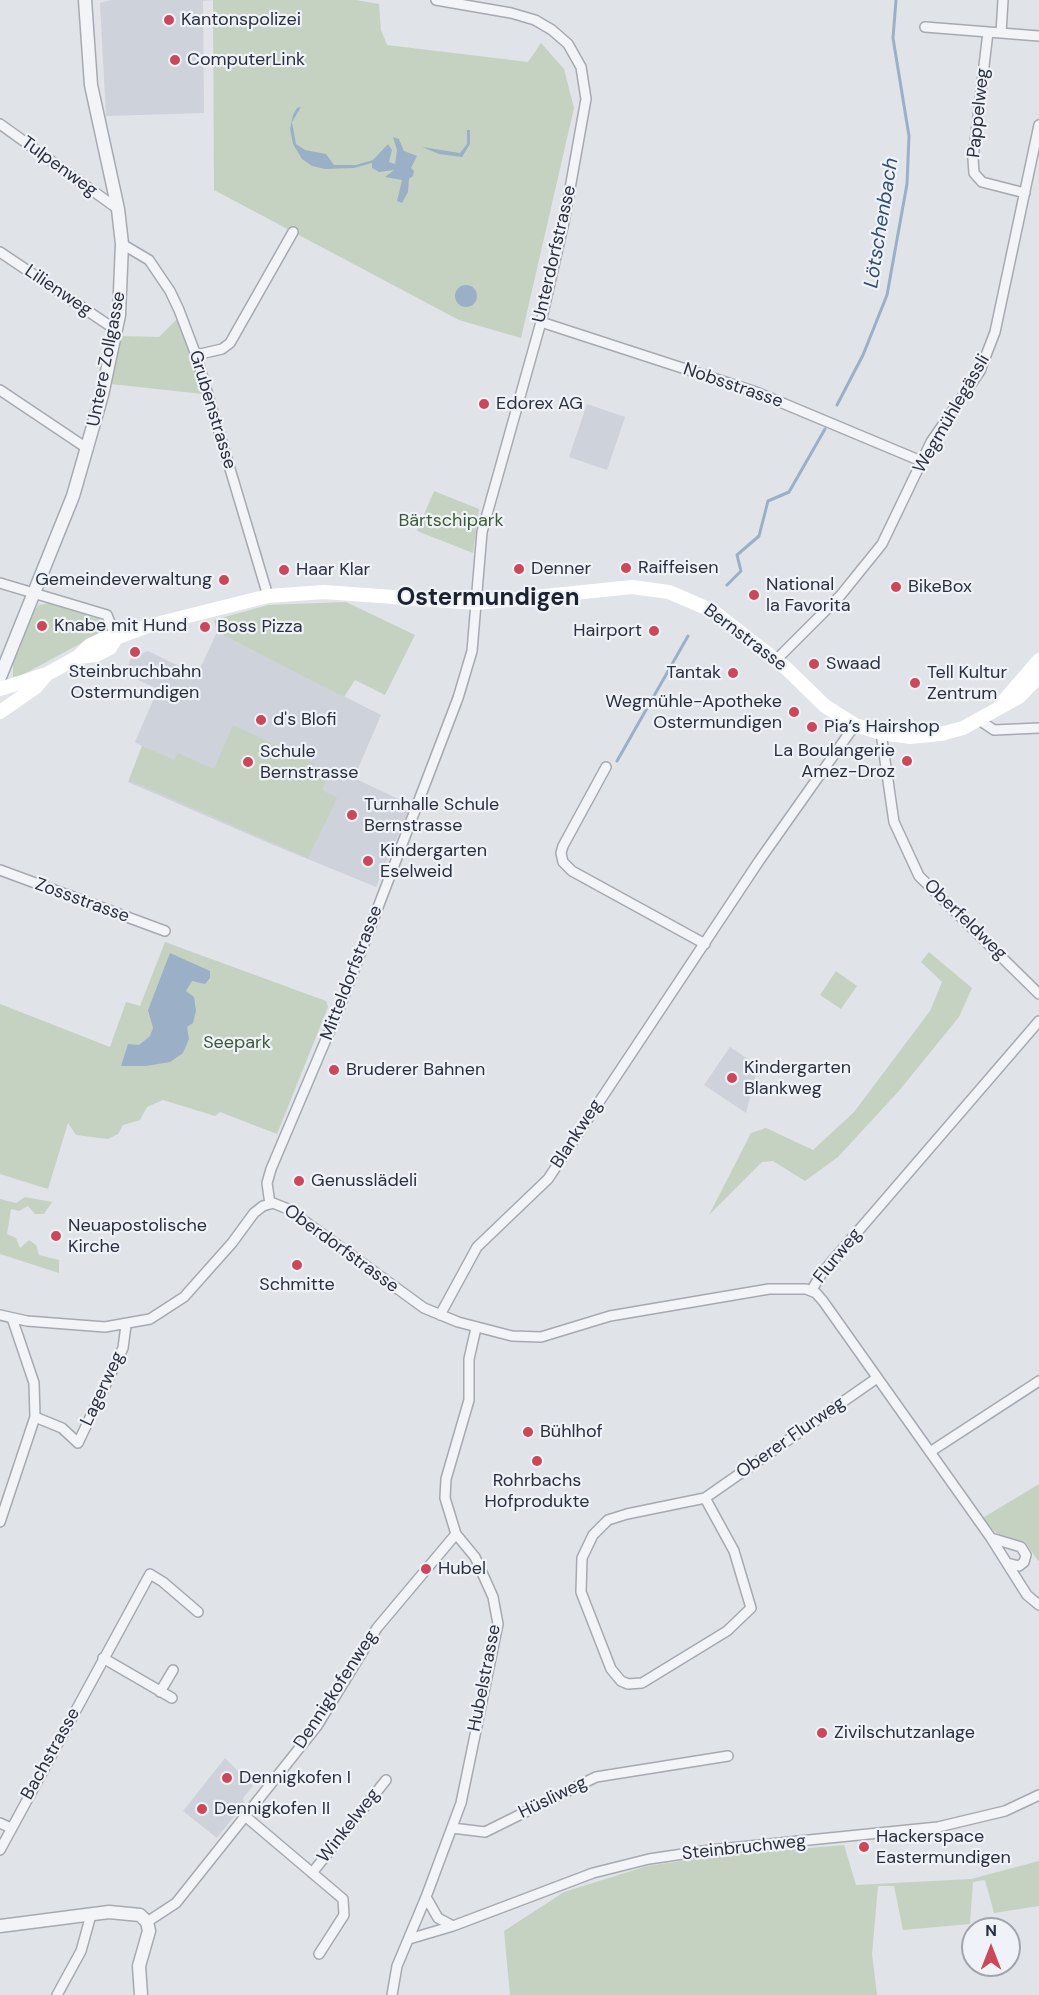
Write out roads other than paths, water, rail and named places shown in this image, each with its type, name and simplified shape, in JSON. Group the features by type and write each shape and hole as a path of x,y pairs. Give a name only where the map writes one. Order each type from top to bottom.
{"main road":[{"name":"Bernstrasse","path":"3,709 10,696 3,681 47,674 78,657 96,655 110,648 116,638 148,626 268,596 324,592 477,603 632,587 653,588 706,607 725,619 776,660 825,706 855,724 881,733 910,737 941,734 979,720 1019,697 1039,676"},
{"name":"Bernstrasse","path":"997,709 1039,660"},
{"name":"Bernstrasse","path":"3,709 36,687 47,674"}],"street":[{"name":"Untere Zollgasse","path":"3,681 35,592 65,520 88,449 116,330 123,244 118,209 92,95 85,0"},
{"name":"Unterdorfstrasse","path":"436,0 511,13 535,20 568,44 580,67 586,99 580,141 541,322 482,532 477,603"},
{"path":"1001,33 1004,0"},
{"path":"925,27 1039,36"},
{"name":"Pappelweg","path":"988,32 973,170 982,182 1025,193"},
{"name":"Tulpenweg","path":"0,124 118,209"},
{"name":"Wegmühlegässli","path":"776,660 869,563 897,518 921,461 975,379 990,348 1039,125"},
{"path":"196,355 222,349 230,342 293,232"},
{"name":"Grubenstrasse","path":"123,244 149,260 179,310 196,355 268,596"},
{"name":"Lilienweg","path":"0,252 116,330"},
{"name":"Nobsstrasse","path":"541,322 756,392 921,461"},
{"path":"1,395 88,449"},
{"path":"0,583 107,615 116,638"},
{"name":"Mitteldorfstrasse","path":"270,1204 267,1188 272,1169 337,1015 458,698 472,651 477,603"},
{"path":"979,720 994,730 1008,732 1039,728"},
{"name":"Blankweg","path":"440,1315 477,1247 548,1179 759,861 855,724"},
{"name":"Oberfeldweg","path":"881,733 894,822 919,876 1039,994"},
{"path":"606,767 563,846 561,853 563,862 572,872 705,944"},
{"name":"Zossstrasse","path":"0,870 165,931"},
{"name":"Flurweg","path":"476,1328 522,1338 552,1335 610,1316 769,1289 801,1288 811,1291 822,1273 1039,1021"},
{"name":"Oberdorfstrasse","path":"0,1315 95,1326 126,1325 150,1319 173,1306 203,1277 254,1213 270,1204 284,1206 408,1298 440,1315 476,1328"},
{"path":"811,1291 823,1301 991,1538 1028,1595 1039,1605"},
{"path":"0,1522 35,1417 34,1383 12,1318"},
{"name":"Lagerweg","path":"35,1417 62,1428 78,1443 123,1348 126,1325"},
{"name":"Hubelstrasse","path":"392,1995 395,1971 461,1803 498,1623 495,1603 475,1557 456,1534 447,1508 445,1487 469,1400 469,1359 476,1328"},
{"name":"Oberer Flurweg","path":"705,1498 734,1551 751,1608 727,1630 642,1683 628,1684 621,1681 611,1669 581,1592 582,1558 593,1535 608,1520 705,1498 877,1378"},
{"path":"930,1452 1039,1381"},
{"name":"Dennigkofenweg","path":"147,1922 176,1903 317,1726 377,1628 456,1534"},
{"path":"991,1538 1021,1547 1026,1555 1024,1562 1019,1566 1007,1563"},
{"name":"Bachstrasse","path":"0,1850 150,1574 163,1581 198,1612"},
{"path":"103,1658 172,1698"},
{"path":"160,1692 173,1671"},
{"name":"Hüsliweg","path":"452,1828 484,1832 596,1777 728,1756"},
{"name":"Winkelweg","path":"312,1873 386,1779"},
{"name":"Steinbruchweg","path":"409,1939 453,1926 593,1874 649,1859 710,1850 938,1827 1005,1811 1039,1795"},
{"name":"Winkelweg","path":"244,1816 343,1899 344,1915 319,1954"},
{"path":"0,1823 11,1828"},
{"path":"426,1897 438,1918 453,1926"},
{"path":"0,1926 91,1914 134,1913 147,1922 149,1934 138,1966 141,1995"},
{"path":"57,1995 81,1951 91,1914"}],"water":[{"path":"301,107 292,122 296,144 305,150 326,154 334,165 356,165 373,160 388,144 392,150 389,162 395,164 397,150 393,137 399,139 404,151 417,156 411,168 414,171 413,176 409,179 408,192 402,203 397,201 402,180 385,177 394,170 379,172 372,168 372,163 354,168 325,169 312,166 302,159 293,144 290,129 293,115 297,108"},
{"path":"467,130 470,130 470,144 462,157 439,154 422,147 460,153 467,144"},
{"path":"466,285 474,288 477,296 474,304 466,307 458,304 455,296 458,288"},
{"path":"170,953 210,971 210,978 205,984 192,981 186,991 194,997 196,1011 193,1023 187,1027 189,1039 183,1053 170,1062 146,1066 121,1066 128,1044 139,1045 150,1036 153,1028 148,1010"}],"waterway":[{"name":"Lötschenbach","path":"837,405 863,355 887,295 907,184 909,136 893,38 896,0"},
{"name":"Lötschenbach","path":"727,585 741,571 737,555 759,536 768,501 789,492 825,429"},
{"name":"Lötschenbach","path":"617,761 688,636"}],"place":[{"name":"Kantonspolizei","path":"169,20"},
{"name":"ComputerLink","path":"175,60"},
{"name":"Edorex AG","path":"484,404"},
{"name":"Raiffeisen","path":"626,568"},
{"name":"Denner","path":"519,569"},
{"name":"Haar Klar","path":"284,570"},
{"name":"Gemeindeverwaltung","path":"224,580"},
{"name":"BikeBox","path":"896,587"},
{"name":"National la Favorita","path":"754,595"},
{"name":"Knabe mit Hund","path":"42,626"},
{"name":"Boss Pizza","path":"205,627"},
{"name":"Hairport","path":"654,631"},
{"name":"Steinbruchbahn Ostermundigen","path":"135,652"},
{"name":"Swaad","path":"814,664"},
{"name":"Tantak","path":"733,673"},
{"name":"Tell Kultur Zentrum","path":"915,683"},
{"name":"Wegmühle-Apotheke Ostermundigen","path":"794,712"},
{"name":"d's Blofi","path":"261,720"},
{"name":"Pia’s Hairshop","path":"812,727"},
{"name":"La Boulangerie Amez-Droz","path":"907,761"},
{"name":"Schule Bernstrasse","path":"248,762"},
{"name":"Turnhalle Schule Bernstrasse","path":"352,815"},
{"name":"Kindergarten Eselweid","path":"368,861"},
{"name":"Bruderer Bahnen","path":"334,1070"},
{"name":"Kindergarten Blankweg","path":"732,1078"},
{"name":"Genusslädeli","path":"299,1181"},
{"name":"Neuapostolische Kirche","path":"56,1236"},
{"name":"Schmitte","path":"297,1265"},
{"name":"Bühlhof","path":"528,1432"},
{"name":"Rohrbachs Hofprodukte","path":"537,1461"},
{"name":"Hubel","path":"426,1569"},
{"name":"Zivilschutzanlage","path":"822,1733"},
{"name":"Dennigkofen I","path":"227,1778"},
{"name":"Dennigkofen II","path":"202,1809"},
{"name":"Hackerspace Eastermundigen","path":"864,1847"}],"district":[{"name":"Ostermundigen","path":"488,599"}],"park label":[{"name":"Bärtschipark","path":"451,521"},
{"name":"Seepark","path":"237,1043"}]}
